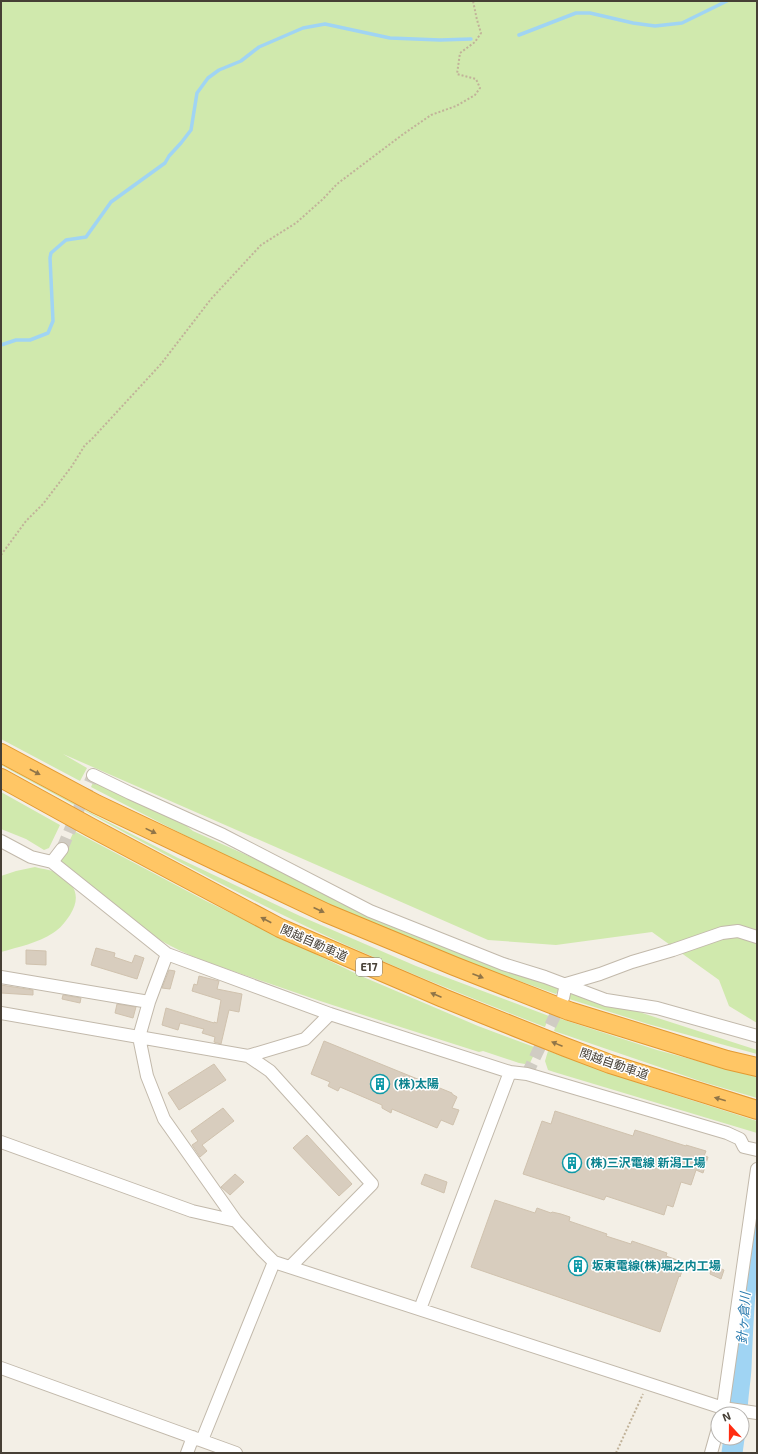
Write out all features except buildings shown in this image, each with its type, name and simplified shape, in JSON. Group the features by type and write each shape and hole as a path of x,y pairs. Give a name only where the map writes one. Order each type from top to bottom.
{"highway":[{"path":"1,753 103,808 196,853 333,916 569,1011 727,1060 757,1067"},
{"name":"関越自動車道","path":"1,778 280,928 443,998 565,1047 617,1066 757,1110"}],"street":[{"path":"93,775 223,835 370,911 503,964 566,984 606,1000 657,1008 757,1036"},
{"path":"1,841 31,857 52,862 167,954 330,1014 510,1072 527,1074 727,1134 740,1139 744,1148 757,1150"},
{"path":"52,862 62,849"},
{"path":"566,984 722,933 738,931 757,937"},
{"path":"167,954 149,1002 139,1037 146,1076 164,1119 236,1221 274,1262 647,1384 710,1407"},
{"path":"1,977 149,1002"},
{"path":"563,998 566,984"},
{"path":"1,1013 248,1056 270,1072 372,1184 290,1267"},
{"path":"248,1056 305,1039 330,1014"},
{"path":"420,1310 510,1072"},
{"path":"1,1142 192,1211 236,1221"},
{"path":"723,1406 757,1169"},
{"path":"187,1453 198,1439 274,1262"},
{"path":"1,1368 236,1453"}],"path":[{"path":"1,555 26,521 43,504 72,466 85,445 129,401 161,364 211,299 261,244 296,223 338,184 402,135 431,116 456,106 476,95 480,88 476,79 457,74 460,53 475,42 481,33 473,1"},
{"path":"616,1453 647,1384"}],"green space":[{"path":"1,1 757,1 757,1023 729,1006 719,980 652,932 556,945 488,940 63,754 87,768 80,781 1,739"},
{"path":"1,764 79,806 78,807"},
{"path":"95,778 174,816 193,831 273,867 560,987 556,994 430,949 351,916 238,862 91,787"},
{"path":"1,792 60,825 49,848 44,850 26,839 1,829"},
{"path":"85,810 178,858 300,916 416,966 549,1016 545,1027 420,977 346,945 247,897"},
{"path":"74,831 206,901 361,976 478,1026 537,1048 530,1063 519,1063 483,1051 479,1052 345,1009 208,962 181,951 155,937 60,862"},
{"path":"35,867 57,873 65,878 73,887 75,892 76,897 73,909 65,922 53,933 34,942 1,952 1,876"},
{"path":"572,988 605,1001 757,1050 757,1054 648,1024 566,998"},
{"path":"558,1018 657,1050 757,1077 757,1098 703,1082 554,1031"},
{"path":"548,1051 650,1087 757,1121 757,1133 548,1070 545,1061"}],"waterway":[{"path":"519,35 576,13 590,13 633,23 655,26 682,23 727,1"},
{"path":"1,345 16,340 30,340 48,333 53,321 51,253 66,240 86,237 111,202 165,163 191,130 197,93 208,78 219,70 241,61 259,47 303,28 325,24 390,38 440,40 471,39"},
{"name":"針ヶ倉川","path":"737,1406 747,1277 749,1259 757,1223"},
{"name":"針ヶ倉川","path":"732,1453 733,1446"}],"tunnel":[{"path":"62,849 93,775"},
{"path":"527,1074 562,1001"}],"place":[{"name":"(株)太陽","path":"380,1084"},
{"name":"(株)三沢電線 新潟工場","path":"572,1163"},
{"name":"坂東電線(株)堀之内工場","path":"578,1266"}]}
